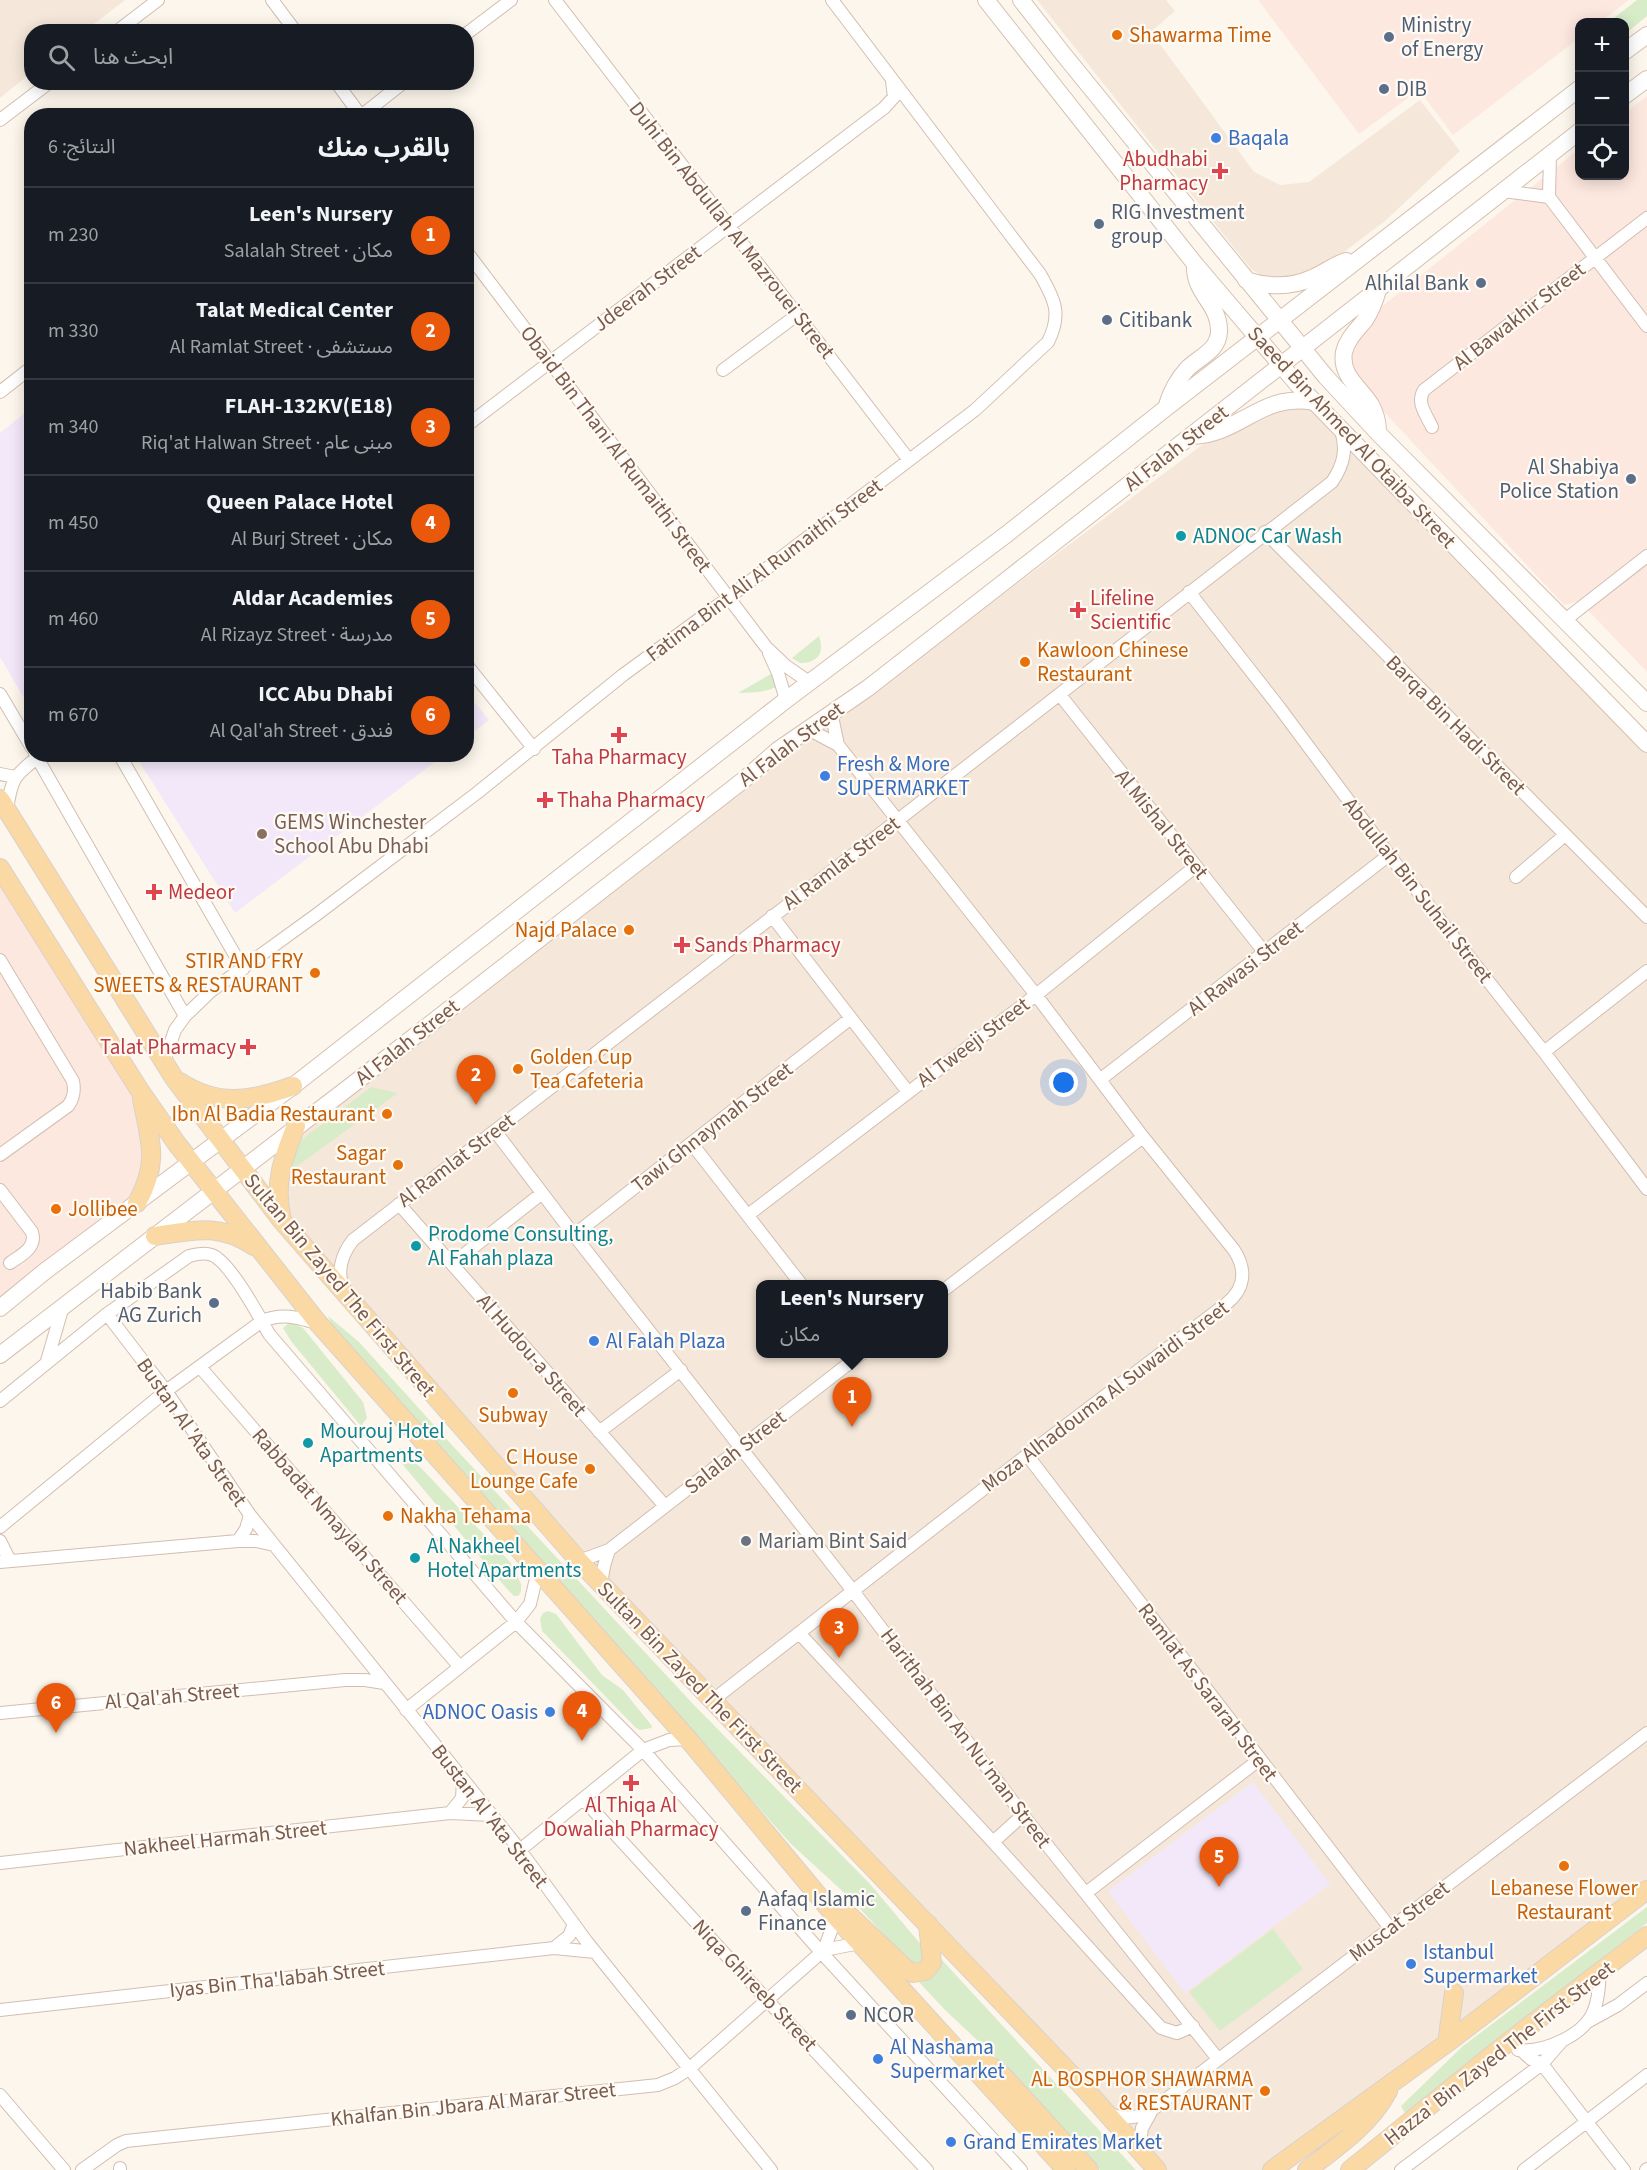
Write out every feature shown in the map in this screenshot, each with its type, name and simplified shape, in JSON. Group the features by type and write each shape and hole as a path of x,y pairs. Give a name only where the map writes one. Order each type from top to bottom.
{"main road":[{"name":"Saeed Bin Ahmed Al Otaiba Street","path":"986,0 1195,264 1257,338 1314,402 1647,744"},
{"name":"Saeed Bin Ahmed Al Otaiba Street","path":"1021,0 1302,348 1378,433 1647,703"},
{"path":"1629,48 1647,35"},
{"path":"1629,92 1647,79"},
{"name":"Al Falah Street","path":"0,1308 293,1086 809,682 1007,534 1575,92"},
{"name":"Al Falah Street","path":"0,1355 379,1064 736,786 778,750 868,688 1575,135"},
{"path":"1246,280 1271,285 1291,284 1313,278 1338,264 1359,260"},
{"path":"1166,408 1177,383 1188,369 1212,349 1219,335 1216,312 1197,285 1195,264"},
{"path":"1378,290 1366,318 1349,340 1344,358 1349,378 1368,400 1374,412 1378,433"},
{"path":"1190,436 1213,434 1261,408 1277,403 1294,400 1314,402"},
{"name":"Sultan Bin Zayed The First Street","path":"4,805 174,1078 282,1221 346,1297 579,1561 1106,2111 1157,2170"},
{"name":"Sultan Bin Zayed The First Street","path":"0,868 140,1091 191,1162 318,1323 688,1739 836,1917 1066,2170"},
{"path":"174,1078 208,1096 226,1099 267,1095 293,1086"},
{"path":"137,1203 151,1171 152,1156 151,1139 140,1091"},
{"path":"282,1221 277,1190 279,1174 282,1159 296,1126"},
{"path":"155,1236 215,1229 243,1239 261,1250"},
{"name":"Hazza' Bin Zayed The First Street","path":"1272,2170 1447,2043 1647,1890"},
{"path":"822,1901 845,1911 906,1970 913,1973 925,1971 932,1963 928,1924"},
{"name":"Hazza' Bin Zayed The First Street","path":"1350,2170 1502,2047 1647,1936"},
{"path":"1447,2043 1454,1993"},
{"path":"961,2053 992,2067 1005,2078 1089,2170"},
{"path":"1307,2170 1366,2121 1379,2105 1390,2084"}],"street":[{"path":"126,24 158,0"},
{"path":"272,0 290,24"},
{"path":"474,28 511,0"},
{"name":"Duhi Bin Abdullah Al Mazrouei Street","path":"555,0 909,460"},
{"name":"Fatima Bint Ali Al Rumaithi Street","path":"164,1062 175,1029 211,991 534,749 623,675 975,410 1048,342 1055,328 1057,311 1051,293 1040,274 832,0"},
{"name":"Jdeerah Street","path":"474,420 891,102 895,91 889,75"},
{"path":"0,120 39,90"},
{"path":"342,90 356,108"},
{"path":"370,108 394,90"},
{"path":"1551,154 1549,197 1647,326"},
{"path":"1503,191 1549,197"},
{"name":"Al Bawakhir Street","path":"1432,427 1420,404 1424,390 1647,218"},
{"name":"Obaid Bin Thani Al Rumaithi Street","path":"474,261 766,646 786,666 809,682"},
{"path":"723,370 797,315"},
{"path":"0,392 24,373"},
{"name":"Al Ramlat Street","path":"346,1297 340,1273 346,1249 353,1240 1060,695 1265,532 1332,482 1340,470 1344,457 1344,443 1340,429"},
{"name":"Barqa Bin Hadi Street","path":"1265,532 1647,917"},
{"path":"1565,620 1647,556"},
{"name":"Abdullah Bin Suhail Street","path":"1189,592 1280,707 1389,855 1544,1052 1647,1189"},
{"name":"Obaid Bin Thani Al Rumaithi Street","path":"766,646 778,673 786,700"},
{"path":"474,674 534,749"},
{"path":"0,694 24,734"},
{"name":"Al Mishal Street","path":"1060,695 1265,953"},
{"name":"Moza Alhadouma Al Suwaidi Street","path":"831,712 838,745"},
{"name":"Moza Alhadouma Al Suwaidi Street","path":"713,1700 1027,1455 1226,1304 1240,1289 1243,1279 1240,1259 898,820 838,745 808,729"},
{"path":"4,805 15,777 29,762"},
{"path":"41,762 185,1016"},
{"path":"124,762 243,969"},
{"path":"0,774 15,777"},
{"path":"1516,878 1565,835"},
{"name":"Al Rawasi Street","path":"1101,1079 1389,855"},
{"name":"Al Tweeji Street","path":"748,1215 1036,995 1196,866"},
{"path":"772,916 908,1092"},
{"path":"0,960 73,1081 74,1094 68,1106 0,1155"},
{"path":"1544,1052 1647,971"},
{"name":"Tawi Ghnaymah Street","path":"574,1235 851,1018"},
{"name":"Harithah Bin An Nu'man Street","path":"495,1131 574,1235 742,1447 1023,1815 1218,2060"},
{"path":"948,1287 1143,1137"},
{"path":"692,1144 798,1280"},
{"path":"0,1190 34,1237 31,1248 10,1263"},
{"path":"452,1264 542,1194"},
{"name":"Al Hudou-a Street","path":"399,1204 665,1506"},
{"path":"0,1401 107,1314 189,1256 204,1253 212,1255 224,1265 245,1293 269,1334 516,1622 643,1750 1021,2170"},
{"path":"47,1361 63,1306"},
{"name":"Bustan Al 'Ata Street","path":"107,1314 166,1391 250,1515 520,1850 595,1952 771,2170"},
{"path":"0,1527 166,1391 262,1321 272,1317 294,1316 318,1323"},
{"name":"Salalah Street","path":"579,1561 609,1550 853,1358"},
{"name":"Rabbadat Nmaylah Street","path":"200,1367 459,1666"},
{"path":"599,1432 681,1370"},
{"name":"Ramlat As Sararah Street","path":"1027,1455 1390,1928"},
{"path":"238,1541 246,1529 250,1515"},
{"path":"0,1541 5,1561 238,1541 256,1541 274,1545"},
{"path":"601,1584 609,1550"},
{"path":"406,1710 516,1622 530,1604 538,1570"},
{"path":"800,1634 1161,2028 1177,2033 1192,2026"},
{"path":"345,1680 356,1670 364,1657"},
{"name":"Al Qal'ah Street","path":"0,1713 345,1680 384,1683"},
{"name":"Muscat Street","path":"1106,2111 1124,2118 1143,2115 1152,2110 1647,1733"},
{"path":"520,1850 643,1750 669,1740 688,1739"},
{"path":"1086,1893 1260,1759"},
{"path":"450,1814 462,1798 463,1780"},
{"name":"Niqa Ghireeb Street","path":"584,1800 927,2170"},
{"name":"Nakheel Harmah Street","path":"0,1863 450,1814 491,1815"},
{"path":"993,1842 1023,1815"},
{"name":"Khalfan Bin Jbara Al Marar Street","path":"82,2170 126,2141 657,2085 675,2078 690,2068 823,1951 836,1917"},
{"path":"554,1948 569,1936 574,1924"},
{"path":"823,1951 860,1943"},
{"name":"Iyas Bin Tha'labah Street","path":"0,2010 554,1948 595,1952"},
{"path":"1589,2021 1596,2003 1600,1972"},
{"path":"1401,2170 1542,2064 1562,2041 1589,2021 1618,2005 1647,1983"},
{"path":"1502,2047 1522,2051 1542,2049 1562,2041"},
{"path":"1522,2051 1531,2059 1542,2064 1624,2170"},
{"path":"1524,2170 1647,2075"},
{"path":"0,2095 64,2170"},
{"path":"1139,2150 1142,2128 1152,2110"}],"shaded area":[{"path":"0,0 125,0 94,24 24,24 24,79 0,98"},
{"path":"1037,0 1166,0 1175,11 1151,32 1254,172 1280,185 1309,182 1420,100 1460,151 1385,221 1328,264 1310,274 1267,279 1251,269"},
{"path":"1258,0 1629,0 1605,18 1575,18 1575,41 1453,135 1419,90 1359,134"},
{"path":"1647,96 1647,672 1579,601 1564,605 1371,398 1353,375 1351,351 1360,324 1575,152 1575,180 1629,180 1629,110"},
{"path":"1306,404 1647,753 1647,1882 1262,2170 1166,2170 578,1550 285,1214 283,1205 298,1133 784,753 878,688 1206,442 1236,412 1259,406"},
{"path":"24,414 24,698 0,657 0,433"},
{"path":"474,702 489,720 474,732"},
{"name":"GEMS Winchester School Abu Dhabi","path":"139,762 435,762 235,913"},
{"path":"0,881 139,1099 148,1140 138,1194 0,1302"},
{"path":"1253,1782 1330,1884 1185,1993 1108,1891"}],"green space":[{"path":"1637,0 1647,0 1647,16 1629,31 1629,18 1614,18"},
{"path":"819,636 821,647 816,659 800,663 792,658"},
{"path":"776,671 782,684 777,687 766,691 738,693"},
{"path":"371,1087 398,1093 293,1169 290,1159 292,1147"},
{"path":"328,1316 359,1342 694,1705 870,1884 923,1947 927,1958 919,1965 909,1962 851,1899 790,1843 333,1328"},
{"path":"291,1321 303,1328 363,1402 367,1418 361,1426 291,1341 283,1328"},
{"path":"400,1448 511,1563 521,1584 521,1592 518,1596 514,1596 507,1589 393,1453"},
{"path":"548,1611 556,1614 602,1675 623,1690 652,1726 651,1728 640,1730 636,1728 542,1631 540,1619 543,1613"},
{"path":"1647,1907 1647,1923 1405,2113 1401,2106 1463,2046"},
{"path":"1273,1929 1303,1969 1220,2031 1189,1992"},
{"path":"941,1959 1136,2170 1100,2170 1007,2068 945,2010 916,1979 938,1966"}],"place":[{"name":"Shawarma Time","path":"1117,35"},
{"name":"Ministry of Energy","path":"1389,37"},
{"name":"DIB","path":"1384,89"},
{"name":"Baqala","path":"1216,138"},
{"name":"Abudhabi Pharmacy","path":"1220,171"},
{"name":"RIG Investment group","path":"1099,224"},
{"name":"Alhilal Bank","path":"1481,283"},
{"name":"Citibank","path":"1107,320"},
{"name":"Al Shabiya Police Station","path":"1631,479"},
{"name":"ADNOC Car Wash","path":"1181,536"},
{"name":"Lifeline Scientific","path":"1078,610"},
{"name":"Kawloon Chinese Restaurant","path":"1025,662"},
{"name":"Taha Pharmacy","path":"619,735"},
{"name":"Fresh & More SUPERMARKET","path":"825,776"},
{"name":"Thaha Pharmacy","path":"545,800"},
{"name":"GEMS Winchester School Abu Dhabi","path":"262,834"},
{"name":"Medeor","path":"154,892"},
{"name":"Najd Palace","path":"629,930"},
{"name":"Sands Pharmacy","path":"682,945"},
{"name":"STIR AND FRY SWEETS & RESTAURANT","path":"315,973"},
{"name":"Talat Pharmacy","path":"248,1047"},
{"name":"Golden Cup Tea Cafeteria","path":"518,1069"},
{"name":"Talat Medical Center","path":"476,1105"},
{"name":"Ibn Al Badia Restaurant","path":"387,1114"},
{"name":"Sagar Restaurant","path":"398,1165"},
{"name":"Jollibee","path":"56,1209"},
{"name":"Prodome Consulting, Al Fahah plaza","path":"416,1246"},
{"name":"Habib Bank AG Zurich","path":"214,1303"},
{"name":"Al Falah Plaza","path":"594,1341"},
{"name":"Subway","path":"513,1393"},
{"name":"Leen's Nursery","path":"852,1427"},
{"name":"Mourouj Hotel Apartments","path":"308,1443"},
{"name":"C House Lounge Cafe","path":"590,1469"},
{"name":"Nakha Tehama","path":"388,1516"},
{"name":"Mariam Bint Said","path":"746,1541"},
{"name":"Al Nakheel Hotel Apartments","path":"415,1558"},
{"name":"FLAH-132KV(E18)","path":"839,1658"},
{"name":"ADNOC Oasis","path":"550,1712"},
{"name":"ICC Abu Dhabi","path":"56,1733"},
{"name":"Queen Palace Hotel","path":"582,1741"},
{"name":"Al Thiqa Al Dowaliah Pharmacy","path":"631,1783"},
{"name":"Lebanese Flower Restaurant","path":"1564,1866"},
{"name":"Aldar Academies","path":"1219,1887"},
{"name":"Aafaq Islamic Finance","path":"746,1911"},
{"name":"Istanbul Supermarket","path":"1411,1964"},
{"name":"NCOR","path":"851,2015"},
{"name":"Al Nashama Supermarket","path":"878,2059"},
{"name":"AL BOSPHOR SHAWARMA & RESTAURANT","path":"1265,2091"},
{"name":"Grand Emirates Market","path":"951,2142"}]}
